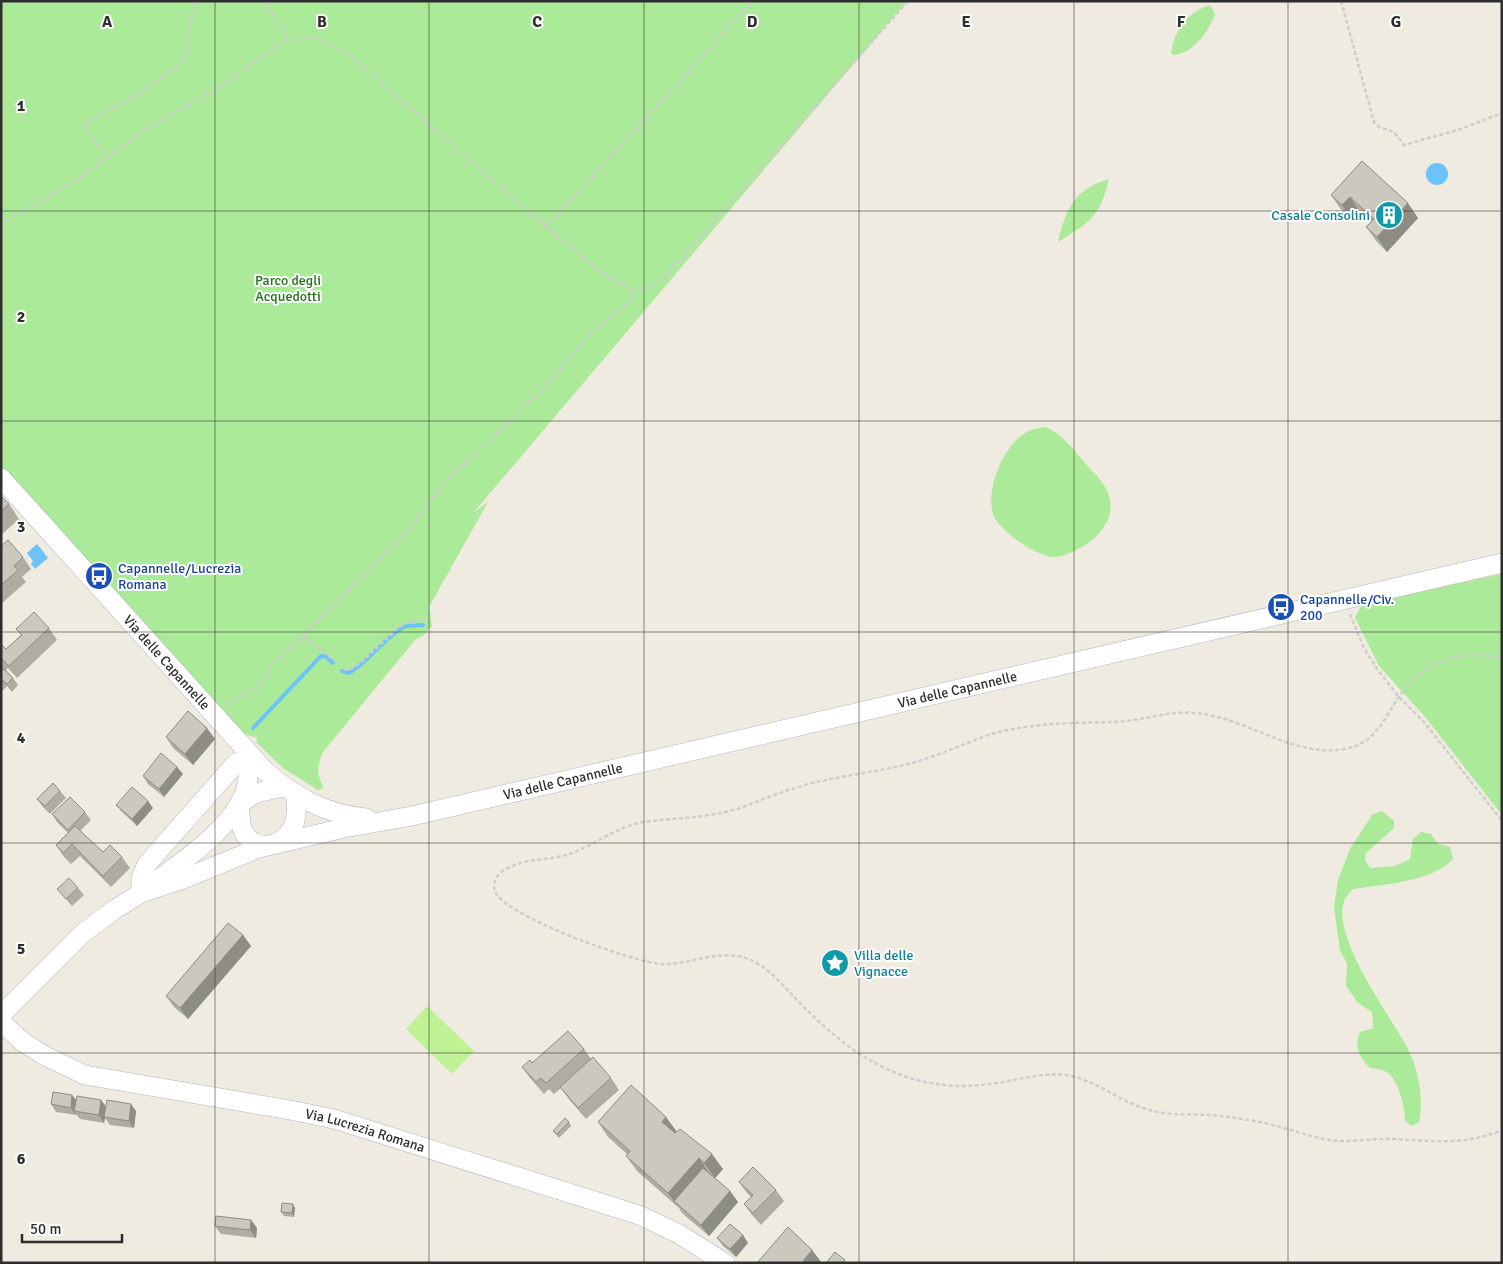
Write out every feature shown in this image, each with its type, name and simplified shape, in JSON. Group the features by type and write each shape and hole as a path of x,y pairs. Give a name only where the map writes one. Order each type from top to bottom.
{"street":[{"name":"Via delle Capannelle","path":"1,478 212,710 242,756 289,792 343,816 370,818 412,816"},
{"name":"Via delle Capannelle","path":"273,845 344,828 412,816 1502,563"},
{"path":"1,1015 83,933 114,910 142,893 194,853 228,819 239,804 248,781 242,756"},
{"path":"142,893 141,878 147,864 242,756"},
{"path":"142,893 273,845 284,839 293,826 297,808 289,792 256,793 239,804"},
{"path":"239,804 242,828 246,836 257,844 273,845"},
{"name":"Via Lucrezia Romana","path":"1,1022 31,1048 59,1064 86,1075 290,1110 350,1124 639,1215 679,1234 725,1263"}],"path":[{"path":"108,158 84,127 92,119 141,92 182,63 187,56 193,1"},
{"path":"264,1 288,39"},
{"path":"546,227 753,1"},
{"path":"212,710 248,694 260,686 272,664 303,636 408,530 446,481 539,393 592,333 626,305 634,292 649,287 666,276 908,1"},
{"path":"1341,1 1374,122 1379,127 1394,132 1404,144 1461,129 1502,113"},
{"path":"1,224 86,174 154,123 212,92 288,39 317,38 350,55 546,227 601,272 634,292"},
{"path":"1344,599 1363,646 1377,669 1398,697 1424,722 1502,821"},
{"path":"344,669 350,670 364,660 406,623 427,619"},
{"path":"303,636 335,661"},
{"path":"1502,658 1471,654 1434,664 1419,672 1398,697 1374,735 1363,744 1343,749 1318,750 1285,741 1217,716 1201,713 1179,712 1116,722 1029,726 1000,732 928,759 790,789 735,810 684,820 642,822 620,829 564,856 505,868 494,880 494,890 502,902 521,914 614,953 641,961 664,964 730,955 746,958 760,964 802,1006 847,1046 875,1063 905,1077 957,1087 992,1084 1038,1074 1070,1076 1150,1111 1216,1115 1258,1122 1333,1140 1393,1139 1435,1143 1467,1141 1502,1130"}],"green space":[{"name":"Parco degli Acquedotti","path":"1,1 907,1 474,512 488,502 429,607 432,626 424,635 415,640 323,752 318,770 324,788 318,790 283,768 256,742 257,738 238,732 1,470"},
{"path":"1210,5 1215,14 1199,41 1187,51 1173,55 1171,52 1173,44 1183,23 1195,12"},
{"path":"1109,179 1102,202 1092,217 1058,242 1064,220 1073,202 1087,188"},
{"path":"1046,427 1068,443 1098,477 1108,493 1110,501 1109,517 1101,531 1082,547 1058,557 1038,553 1010,535 997,521 993,514 991,503 995,479 1005,454 1022,435 1033,429"},
{"path":"1502,574 1502,815 1426,718 1379,666 1355,618 1362,604"},
{"path":"1382,811 1394,821 1394,828 1366,853 1365,860 1370,868 1395,866 1410,859 1413,839 1421,832 1431,834 1438,844 1450,847 1453,859 1433,873 1407,881 1354,889 1344,902 1343,921 1349,944 1374,993 1409,1051 1415,1068 1420,1086 1421,1104 1419,1122 1412,1126 1405,1121 1401,1096 1393,1078 1384,1071 1370,1068 1359,1052 1357,1043 1360,1032 1373,1028 1372,1012 1358,1003 1346,986 1347,963 1340,951 1334,907 1338,880 1350,849 1372,815"},
{"path":"427,1006 474,1051 452,1074 406,1029"}],"water":[{"path":"1437,163 1445,166 1448,174 1445,182 1437,185 1429,182 1426,174 1429,166"},
{"path":"37,544 48,558 35,569 31,564 33,561 27,553"}],"building":[{"path":"1362,161 1408,203 1377,237 1366,227 1374,219 1350,197 1342,205 1331,195"},
{"path":"1,496 9,504 1,511"},
{"path":"8,540 23,557 14,566 18,570 1,585 1,546"},
{"path":"34,612 49,628 9,666 1,658 1,644 6,649 22,635 16,629"},
{"path":"4,669 13,678 7,684 1,679 1,672"},
{"path":"188,711 207,728 185,754 166,737"},
{"path":"161,753 177,767 159,789 143,776"},
{"path":"53,783 60,791 45,806 37,799"},
{"path":"132,787 148,801 132,819 116,805"},
{"path":"70,797 85,812 68,830 52,814"},
{"path":"75,826 103,852 110,845 122,857 103,876 72,844 63,853 56,845"},
{"path":"69,878 78,888 66,899 57,889"},
{"path":"228,923 243,935 180,1008 166,996"},
{"path":"568,1031 584,1049 546,1083 541,1078 536,1082 522,1067 530,1060 532,1063"},
{"path":"593,1057 611,1078 578,1108 560,1087"},
{"path":"631,1085 666,1117 662,1122 675,1133 680,1129 712,1154 704,1163 699,1158 668,1193 626,1156 630,1151 598,1122"},
{"path":"53,1092 72,1095 71,1108 51,1104"},
{"path":"77,1096 101,1100 99,1115 74,1111"},
{"path":"107,1100 131,1104 129,1121 104,1117"},
{"path":"565,1118 569,1122 557,1134 553,1131"},
{"path":"753,1167 776,1190 753,1213 744,1204 753,1195 739,1182"},
{"path":"703,1168 730,1191 701,1225 674,1201"},
{"path":"282,1203 293,1204 292,1213 281,1212"},
{"path":"216,1216 251,1220 250,1230 215,1226"},
{"path":"730,1224 743,1235 730,1249 717,1238"},
{"path":"788,1227 812,1250 803,1261 805,1263 757,1263"},
{"path":"835,1252 845,1260 842,1263 826,1263"}],"waterway":[{"path":"342,671 349,673 357,668 390,637 404,627 423,625"},
{"path":"253,728 321,656 325,656 333,663"}],"place":[{"name":"Casale Consolini","path":"1389,215"},
{"name":"Capannelle/Lucrezia Romana","path":"99,576"},
{"name":"Capannelle/Civ. 200","path":"1281,607"},
{"name":"Villa delle Vignacce","path":"835,963"}]}
